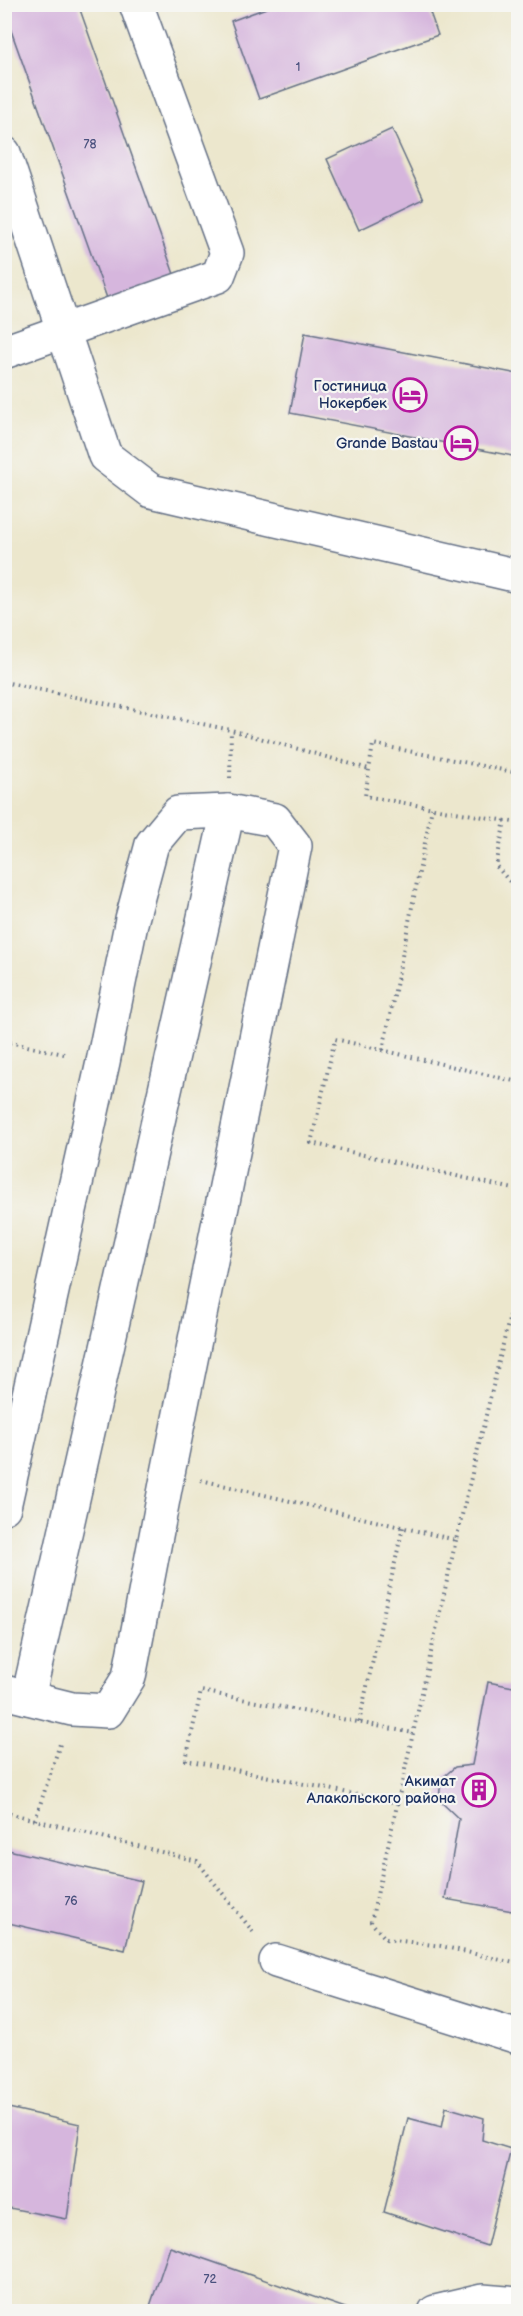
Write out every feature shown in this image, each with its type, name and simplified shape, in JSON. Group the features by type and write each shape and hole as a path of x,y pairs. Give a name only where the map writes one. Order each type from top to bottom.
{"street":[{"path":"4,352 218,276 227,253 142,6"},
{"path":"4,153 105,456 151,491 519,576"},
{"path":"4,1507 103,1062 132,919 152,844 178,813 228,811 275,820 296,846 168,1473 129,1677 108,1711 72,1709 16,1695 228,811"},
{"path":"276,1960 519,2037"},
{"path":"435,2312 482,2301 519,2304"}],"path":[{"path":"4,682 231,730 369,769"},
{"path":"228,811 231,730"},
{"path":"519,773 373,744 365,796 519,822"},
{"path":"383,1050 432,808"},
{"path":"505,820 496,866 519,891"},
{"path":"519,1082 335,1039 311,1143 519,1190"},
{"path":"4,1041 103,1062"},
{"path":"519,1282 456,1540 371,1922 386,1939 441,1946 519,1964"},
{"path":"168,1473 456,1540"},
{"path":"359,1722 402,1527"},
{"path":"398,1803 186,1760 201,1691 413,1733"},
{"path":"35,1820 72,1709"},
{"path":"4,1812 196,1861 276,1960"}],"building":[{"path":"4,4 78,4 175,277 108,301 4,11"},
{"path":"277,4 427,4 438,35 259,99 231,21"},
{"path":"392,129 424,199 359,230 327,159"},
{"path":"305,333 518,374 518,457 290,413"},
{"name":"Акимат Алакольского района","path":"488,1682 518,1688 518,1912 445,1899 459,1819 439,1800 441,1779 455,1767 472,1765"},
{"path":"4,1849 142,1881 125,1950 4,1922"},
{"path":"4,2107 80,2124 67,2219 4,2207"},
{"path":"446,2107 484,2118 482,2140 511,2149 487,2246 384,2212 408,2118 442,2127"},
{"path":"170,2247 354,2311 354,2312 148,2312"}],"place":[{"name":"Гостиница Нокербек","path":"410,395"},
{"name":"Grande Bastau","path":"461,443"},
{"name":"Акимат Алакольского района","path":"479,1790"}]}
